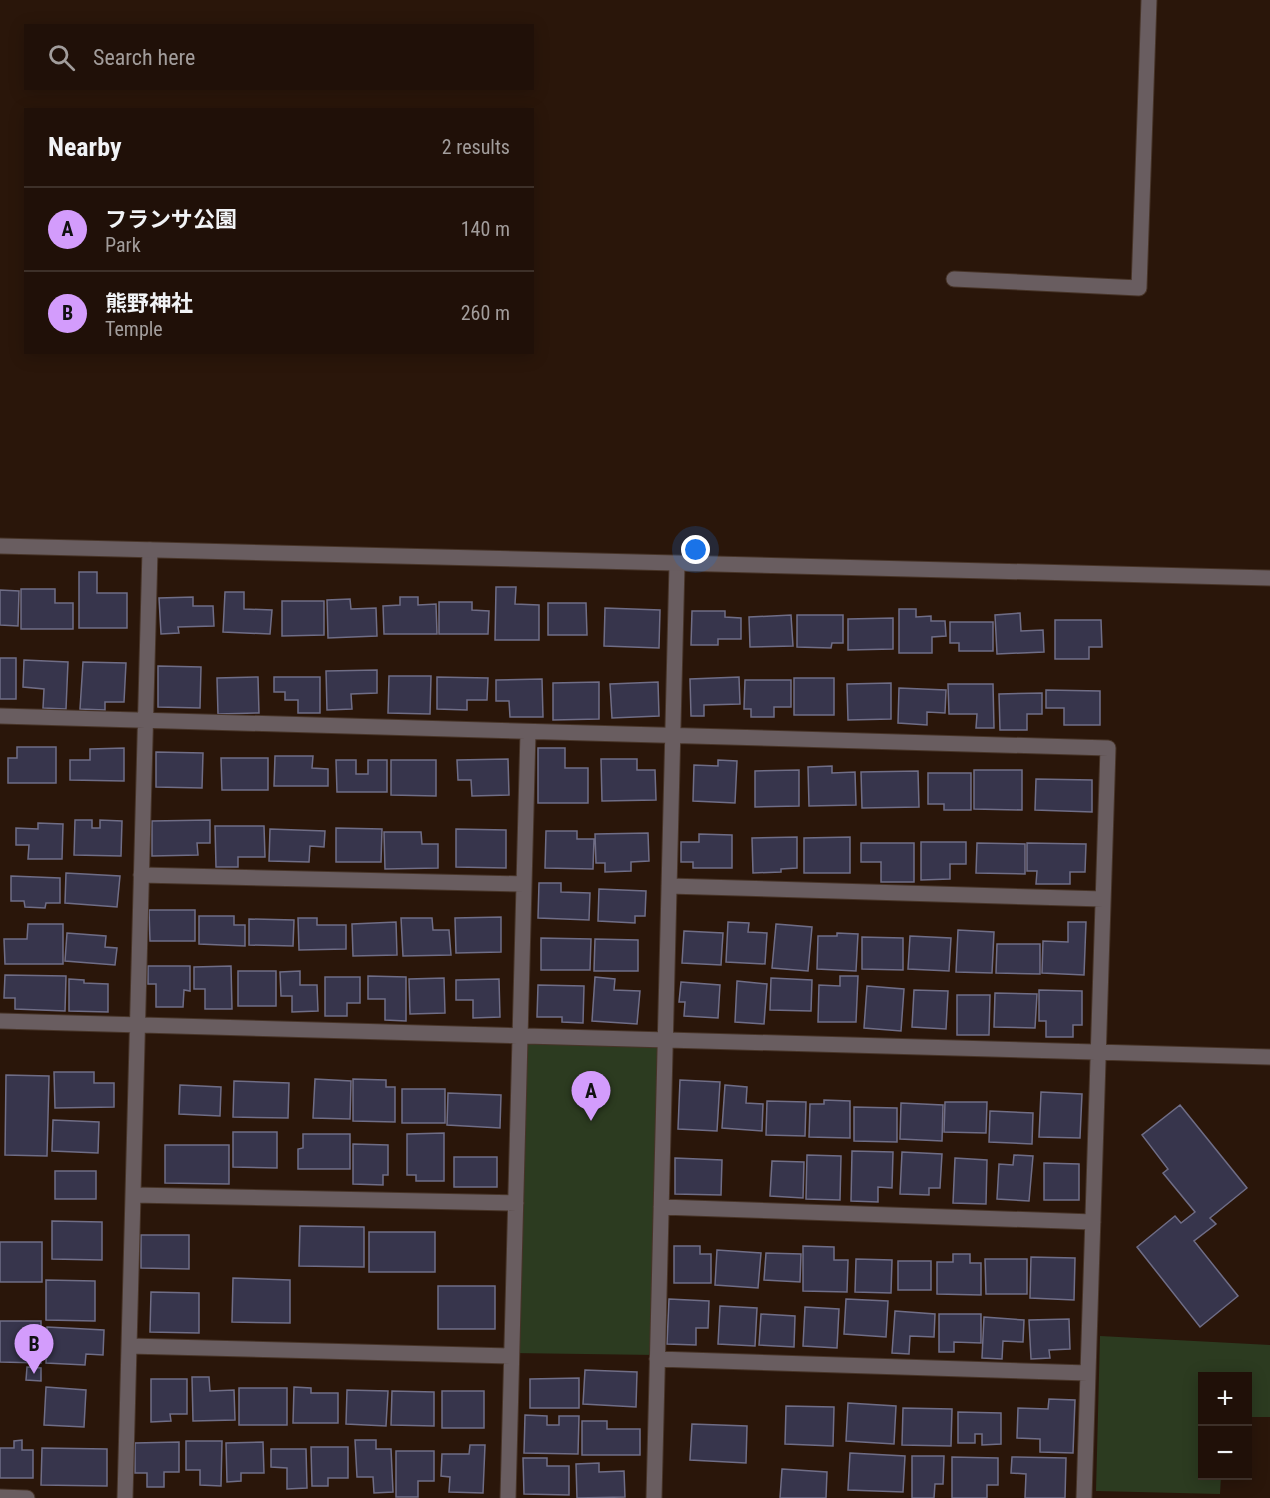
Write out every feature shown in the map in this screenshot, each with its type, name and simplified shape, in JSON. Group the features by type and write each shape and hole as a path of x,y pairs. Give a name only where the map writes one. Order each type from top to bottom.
{"street":[{"path":"954,279 1139,288 1149,0"},
{"path":"0,546 1270,578"},
{"path":"125,1498 150,550"},
{"path":"654,1498 677,564"},
{"path":"0,716 1108,748 1084,1498"},
{"path":"507,1498 528,732"},
{"path":"141,876 524,884"},
{"path":"669,885 1103,899"},
{"path":"0,1021 1270,1056"},
{"path":"133,1195 516,1203"},
{"path":"661,1207 1093,1222"},
{"path":"129,1346 511,1356"},
{"path":"657,1359 1088,1373"},
{"path":"0,1497 27,1498"}],"green space":[{"path":"520,1035 665,1039 657,1355 511,1353"},
{"path":"1100,1336 1270,1345 1270,1417 1252,1417 1252,1372 1198,1372 1198,1480 1221,1480 1220,1494 1096,1491"}],"building":[{"path":"79,572 97,572 97,593 127,593 127,628 79,628"},
{"path":"496,587 516,587 515,604 539,605 539,640 495,640"},
{"path":"21,589 55,589 55,603 73,603 73,629 21,629"},
{"path":"0,590 19,591 18,626 0,625"},
{"path":"225,592 244,592 244,609 272,610 270,634 223,632"},
{"path":"193,597 193,606 213,606 214,626 178,627 179,633 161,634 159,598"},
{"path":"400,597 418,597 418,605 436,604 437,634 384,634 383,606 400,605"},
{"path":"350,599 351,609 376,608 377,636 328,638 327,600"},
{"path":"282,601 324,601 324,635 282,636"},
{"path":"439,602 472,602 472,610 489,611 488,634 439,634"},
{"path":"548,603 586,603 587,635 548,635"},
{"path":"605,608 660,610 659,648 604,646"},
{"path":"899,609 916,609 916,617 931,616 931,621 945,621 946,636 932,637 932,653 899,653"},
{"path":"692,611 725,611 725,617 741,618 741,639 718,639 718,645 691,645"},
{"path":"1020,613 1021,631 1043,630 1044,652 997,654 995,615"},
{"path":"791,615 793,646 750,647 749,617"},
{"path":"797,615 843,615 843,643 832,643 831,648 797,647"},
{"path":"893,618 893,649 848,650 848,619"},
{"path":"1055,620 1101,620 1102,647 1089,647 1089,659 1055,659"},
{"path":"950,622 993,622 993,651 959,651 959,643 950,643"},
{"path":"0,658 16,658 16,699 0,699"},
{"path":"24,660 68,662 66,709 43,708 44,689 23,687"},
{"path":"83,662 126,663 124,702 105,702 105,710 80,709"},
{"path":"158,666 201,667 200,708 158,707"},
{"path":"377,670 377,693 351,694 352,709 327,710 326,671"},
{"path":"389,676 431,676 430,714 388,713"},
{"path":"258,677 259,713 218,714 217,678"},
{"path":"274,677 320,677 320,713 298,713 298,700 285,700 285,692 274,692"},
{"path":"437,677 488,678 487,700 467,700 467,710 437,709"},
{"path":"739,677 740,704 704,705 704,716 691,716 690,679"},
{"path":"794,678 834,678 834,715 794,715"},
{"path":"542,679 543,717 510,717 509,701 496,701 496,680"},
{"path":"745,680 791,680 791,707 774,707 774,717 751,717 751,709 744,709"},
{"path":"599,682 599,719 553,720 553,683"},
{"path":"658,682 659,716 612,718 610,684"},
{"path":"891,683 891,719 848,720 847,684"},
{"path":"948,684 993,684 994,728 976,728 977,714 949,714"},
{"path":"899,688 946,690 945,713 927,712 927,725 898,723"},
{"path":"1046,690 1100,691 1100,725 1064,725 1064,708 1046,708"},
{"path":"1042,693 1042,714 1027,714 1027,730 1000,730 999,694"},
{"path":"17,747 56,747 56,783 8,783 8,758 17,758"},
{"path":"124,748 124,781 70,780 70,760 90,760 90,749"},
{"path":"538,748 565,748 565,768 588,768 588,803 538,803"},
{"path":"156,752 203,753 202,788 156,787"},
{"path":"275,756 313,756 312,768 328,769 328,786 274,786"},
{"path":"221,758 268,758 268,790 222,790"},
{"path":"508,759 509,795 472,796 471,780 458,780 457,760"},
{"path":"601,759 637,759 637,770 655,770 656,800 602,801"},
{"path":"336,760 356,760 356,774 368,774 368,760 387,760 387,792 337,792"},
{"path":"391,760 436,760 436,796 391,795"},
{"path":"718,760 737,761 735,803 693,801 694,765 718,766"},
{"path":"832,766 832,773 855,772 856,805 809,806 808,767"},
{"path":"799,770 799,806 755,807 755,771"},
{"path":"974,770 1022,770 1022,810 974,809"},
{"path":"918,771 919,807 862,808 861,772"},
{"path":"928,773 971,773 971,810 944,810 944,804 928,804"},
{"path":"1036,779 1092,780 1092,812 1035,810"},
{"path":"75,820 92,820 92,828 100,828 100,820 122,821 121,856 74,855"},
{"path":"210,820 210,843 197,843 198,855 152,856 152,821"},
{"path":"38,823 63,824 62,859 28,859 29,845 16,845 16,828 38,829"},
{"path":"215,826 264,826 265,857 238,857 238,867 216,867"},
{"path":"336,828 382,829 381,862 336,862"},
{"path":"270,829 325,831 324,847 310,846 309,862 269,861"},
{"path":"456,829 506,830 506,868 456,867"},
{"path":"546,831 577,831 577,839 594,839 593,869 545,868"},
{"path":"384,832 421,832 422,844 438,844 438,868 385,869"},
{"path":"648,833 649,861 631,862 631,871 605,872 605,863 596,863 595,834"},
{"path":"699,834 732,835 732,868 693,868 693,862 681,862 681,842 699,842"},
{"path":"797,837 797,868 781,869 781,872 753,873 752,838"},
{"path":"850,837 850,873 804,873 804,838"},
{"path":"921,842 966,842 966,864 950,864 950,879 921,880"},
{"path":"861,843 914,843 914,882 881,882 881,862 861,862"},
{"path":"977,843 1025,844 1025,874 976,873"},
{"path":"1027,843 1086,844 1085,872 1070,872 1070,884 1036,884 1037,871 1027,871"},
{"path":"66,873 120,876 117,907 65,903"},
{"path":"11,876 60,878 60,903 46,903 45,908 25,907 24,901 11,901"},
{"path":"539,883 561,883 561,892 590,893 589,920 538,918"},
{"path":"599,889 646,891 645,916 635,916 635,923 598,921"},
{"path":"149,910 195,910 195,941 150,941"},
{"path":"199,916 234,916 234,925 245,925 245,946 199,944"},
{"path":"501,917 501,952 456,953 455,918"},
{"path":"298,918 317,918 317,925 346,925 346,949 299,950"},
{"path":"401,918 432,918 433,930 449,930 451,955 403,956"},
{"path":"249,919 294,920 293,946 249,945"},
{"path":"396,922 397,955 353,956 352,924"},
{"path":"728,922 749,923 748,932 767,933 765,964 726,962"},
{"path":"1068,922 1086,922 1084,975 1042,973 1043,941 1068,942"},
{"path":"28,924 63,924 63,964 5,964 4,939 27,939"},
{"path":"776,924 812,927 808,971 772,968"},
{"path":"958,930 994,932 992,973 956,972"},
{"path":"684,931 723,933 721,965 682,963"},
{"path":"67,933 106,936 105,947 117,948 115,965 65,961"},
{"path":"837,933 858,934 856,971 817,969 818,936 837,936"},
{"path":"910,936 951,938 949,971 908,969"},
{"path":"862,937 903,938 903,970 862,969"},
{"path":"541,938 591,939 590,970 541,970"},
{"path":"595,939 638,940 638,971 594,971"},
{"path":"997,944 1040,944 1040,974 996,973"},
{"path":"148,966 190,966 190,991 184,990 183,1007 156,1007 156,984 148,984"},
{"path":"231,966 232,1009 205,1009 205,989 194,989 194,967"},
{"path":"238,971 276,971 276,1006 238,1006"},
{"path":"300,971 300,985 317,985 318,1011 292,1012 292,996 281,996 280,972"},
{"path":"5,975 66,976 65,1011 15,1009 15,998 4,998"},
{"path":"368,976 406,977 406,1021 385,1020 385,999 368,999"},
{"path":"840,976 858,976 856,1022 818,1022 819,985 840,986"},
{"path":"325,977 360,977 360,1003 347,1003 347,1016 325,1016"},
{"path":"595,977 615,979 614,990 640,991 637,1024 592,1021"},
{"path":"444,978 445,1013 410,1014 409,979"},
{"path":"771,978 812,980 811,1011 770,1010"},
{"path":"69,979 84,980 84,983 108,984 108,1012 69,1011"},
{"path":"499,979 500,1017 473,1018 473,1000 456,1000 456,980"},
{"path":"737,981 767,984 764,1024 735,1022"},
{"path":"681,982 720,985 718,1018 684,1016 685,1002 679,1002"},
{"path":"538,985 584,986 583,1023 562,1022 562,1017 537,1017"},
{"path":"867,986 904,989 901,1031 864,1028"},
{"path":"914,990 948,991 946,1029 912,1027"},
{"path":"1039,990 1082,991 1082,1025 1073,1025 1073,1037 1046,1037 1046,1021 1039,1021"},
{"path":"995,993 1037,994 1035,1028 994,1027"},
{"path":"957,995 990,995 989,1035 957,1035"},
{"path":"54,1072 94,1072 94,1083 114,1083 114,1107 55,1108"},
{"path":"6,1075 49,1076 47,1156 5,1155"},
{"path":"315,1079 351,1081 350,1119 313,1118"},
{"path":"353,1079 386,1080 386,1087 395,1087 395,1122 353,1121"},
{"path":"680,1080 720,1082 717,1131 678,1129"},
{"path":"234,1081 289,1083 288,1118 233,1117"},
{"path":"180,1085 221,1087 220,1116 179,1114"},
{"path":"725,1085 747,1087 746,1103 763,1104 762,1131 722,1128"},
{"path":"402,1089 445,1089 445,1123 402,1123"},
{"path":"1041,1092 1082,1094 1080,1138 1039,1137"},
{"path":"448,1093 501,1095 500,1128 447,1125"},
{"path":"824,1100 850,1101 850,1138 809,1137 810,1104 824,1104"},
{"path":"767,1101 806,1102 805,1136 766,1135"},
{"path":"945,1102 987,1102 986,1133 944,1132"},
{"path":"901,1103 943,1105 942,1141 900,1139"},
{"path":"1180,1105 1247,1188 1210,1218 1216,1224 1194,1241 1238,1296 1200,1327 1137,1247 1175,1216 1181,1223 1195,1212 1163,1173 1168,1169 1142,1135"},
{"path":"854,1107 897,1108 897,1142 854,1141"},
{"path":"990,1111 1033,1113 1032,1144 989,1142"},
{"path":"53,1120 99,1122 98,1153 52,1151"},
{"path":"233,1132 277,1132 277,1168 233,1167"},
{"path":"444,1133 444,1181 416,1181 416,1175 407,1175 407,1134"},
{"path":"303,1134 350,1134 350,1169 298,1169 298,1149 303,1148"},
{"path":"353,1144 388,1145 388,1175 383,1175 383,1185 353,1184"},
{"path":"165,1145 229,1145 229,1184 165,1183"},
{"path":"852,1151 893,1152 892,1188 878,1187 878,1202 851,1201"},
{"path":"902,1152 942,1154 940,1188 929,1188 929,1195 900,1194"},
{"path":"807,1155 841,1156 840,1200 806,1199"},
{"path":"1014,1155 1033,1156 1029,1201 997,1199 999,1164 1013,1165"},
{"path":"454,1157 497,1157 497,1187 454,1187"},
{"path":"675,1158 722,1160 721,1195 675,1194"},
{"path":"955,1158 987,1160 986,1204 953,1203"},
{"path":"772,1161 804,1162 803,1198 770,1196"},
{"path":"1044,1163 1079,1164 1079,1200 1044,1200"},
{"path":"55,1171 96,1171 96,1199 55,1199"},
{"path":"52,1221 102,1222 102,1260 52,1259"},
{"path":"300,1226 364,1227 364,1267 299,1266"},
{"path":"369,1232 435,1232 435,1272 369,1272"},
{"path":"141,1235 189,1235 189,1269 141,1268"},
{"path":"0,1242 42,1242 42,1282 0,1282"},
{"path":"674,1246 700,1246 700,1254 711,1254 711,1283 674,1283"},
{"path":"803,1246 834,1247 834,1260 848,1260 847,1292 803,1291"},
{"path":"717,1250 761,1253 758,1288 715,1285"},
{"path":"766,1253 801,1254 800,1282 764,1280"},
{"path":"953,1254 970,1254 970,1263 981,1263 981,1295 937,1294 937,1262 953,1262"},
{"path":"1031,1257 1075,1258 1074,1300 1030,1298"},
{"path":"856,1259 892,1260 891,1293 855,1292"},
{"path":"985,1259 1027,1259 1027,1294 986,1294"},
{"path":"898,1261 931,1261 931,1290 898,1290"},
{"path":"233,1278 290,1280 290,1323 232,1322"},
{"path":"46,1280 95,1281 95,1321 46,1320"},
{"path":"438,1286 495,1286 495,1329 438,1329"},
{"path":"151,1292 199,1293 199,1333 150,1332"},
{"path":"669,1299 709,1301 708,1328 696,1328 696,1345 667,1344"},
{"path":"846,1299 888,1301 886,1337 844,1334"},
{"path":"720,1306 757,1308 755,1346 718,1344"},
{"path":"805,1307 839,1309 837,1348 803,1346"},
{"path":"895,1311 935,1314 934,1337 910,1336 909,1354 892,1353"},
{"path":"761,1314 795,1316 794,1347 759,1345"},
{"path":"939,1314 981,1314 981,1343 954,1342 954,1352 939,1352"},
{"path":"984,1317 1024,1320 1023,1342 1003,1341 1002,1359 982,1358"},
{"path":"1069,1319 1070,1349 1049,1350 1050,1358 1031,1359 1029,1320"},
{"path":"0,1321 41,1321 41,1363 0,1362"},
{"path":"47,1327 104,1330 103,1355 86,1354 85,1365 46,1363"},
{"path":"27,1367 41,1368 41,1381 26,1380"},
{"path":"585,1370 637,1372 636,1407 583,1404"},
{"path":"192,1377 209,1377 210,1391 234,1390 235,1420 193,1421"},
{"path":"579,1378 579,1408 530,1408 530,1379"},
{"path":"151,1379 187,1379 187,1414 170,1414 171,1421 151,1422"},
{"path":"46,1387 86,1390 84,1427 44,1425"},
{"path":"294,1387 311,1388 311,1393 338,1393 338,1423 293,1423"},
{"path":"239,1388 287,1388 287,1425 239,1425"},
{"path":"347,1390 388,1391 386,1426 346,1424"},
{"path":"392,1391 434,1392 434,1426 391,1425"},
{"path":"442,1391 484,1391 484,1428 442,1428"},
{"path":"1049,1399 1075,1400 1073,1453 1040,1452 1040,1439 1017,1438 1018,1408 1048,1409"},
{"path":"848,1403 896,1406 894,1444 846,1441"},
{"path":"786,1406 834,1407 833,1446 785,1444"},
{"path":"903,1408 952,1409 951,1446 902,1445"},
{"path":"958,1412 1001,1413 1001,1444 982,1445 982,1434 975,1434 975,1443 958,1443"},
{"path":"525,1415 547,1416 547,1425 559,1425 559,1416 579,1416 578,1454 524,1453"},
{"path":"582,1421 607,1421 607,1429 640,1429 640,1455 582,1455"},
{"path":"692,1424 747,1426 746,1463 690,1460"},
{"path":"22,1440 22,1450 33,1450 33,1478 0,1478 0,1448 14,1448 14,1441"},
{"path":"355,1440 376,1440 376,1449 391,1449 393,1492 374,1493 373,1477 357,1477"},
{"path":"186,1441 222,1441 221,1486 200,1485 200,1470 186,1470"},
{"path":"179,1442 179,1472 164,1472 164,1487 147,1487 147,1473 135,1473 135,1443"},
{"path":"263,1442 264,1473 241,1473 241,1481 227,1482 226,1443"},
{"path":"470,1445 485,1445 483,1493 449,1492 450,1477 441,1476 442,1454 469,1454"},
{"path":"311,1447 348,1447 348,1478 328,1478 328,1486 312,1486"},
{"path":"42,1448 107,1449 107,1486 41,1485"},
{"path":"271,1449 306,1449 307,1488 287,1489 287,1468 271,1467"},
{"path":"396,1451 434,1451 434,1481 418,1481 418,1497 396,1497"},
{"path":"850,1453 905,1456 903,1492 848,1490"},
{"path":"912,1456 944,1456 943,1484 935,1484 934,1498 912,1498"},
{"path":"952,1457 998,1458 998,1485 987,1485 987,1498 952,1498"},
{"path":"1012,1457 1066,1458 1065,1498 1025,1498 1026,1474 1011,1473"},
{"path":"523,1458 547,1458 547,1466 569,1466 569,1495 524,1494"},
{"path":"599,1463 599,1472 624,1471 625,1497 577,1498 576,1464"},
{"path":"782,1469 827,1472 826,1498 780,1498"}],"place":[{"name":"フランサ公園","path":"591,1121"},
{"name":"熊野神社","path":"34,1374"}]}
